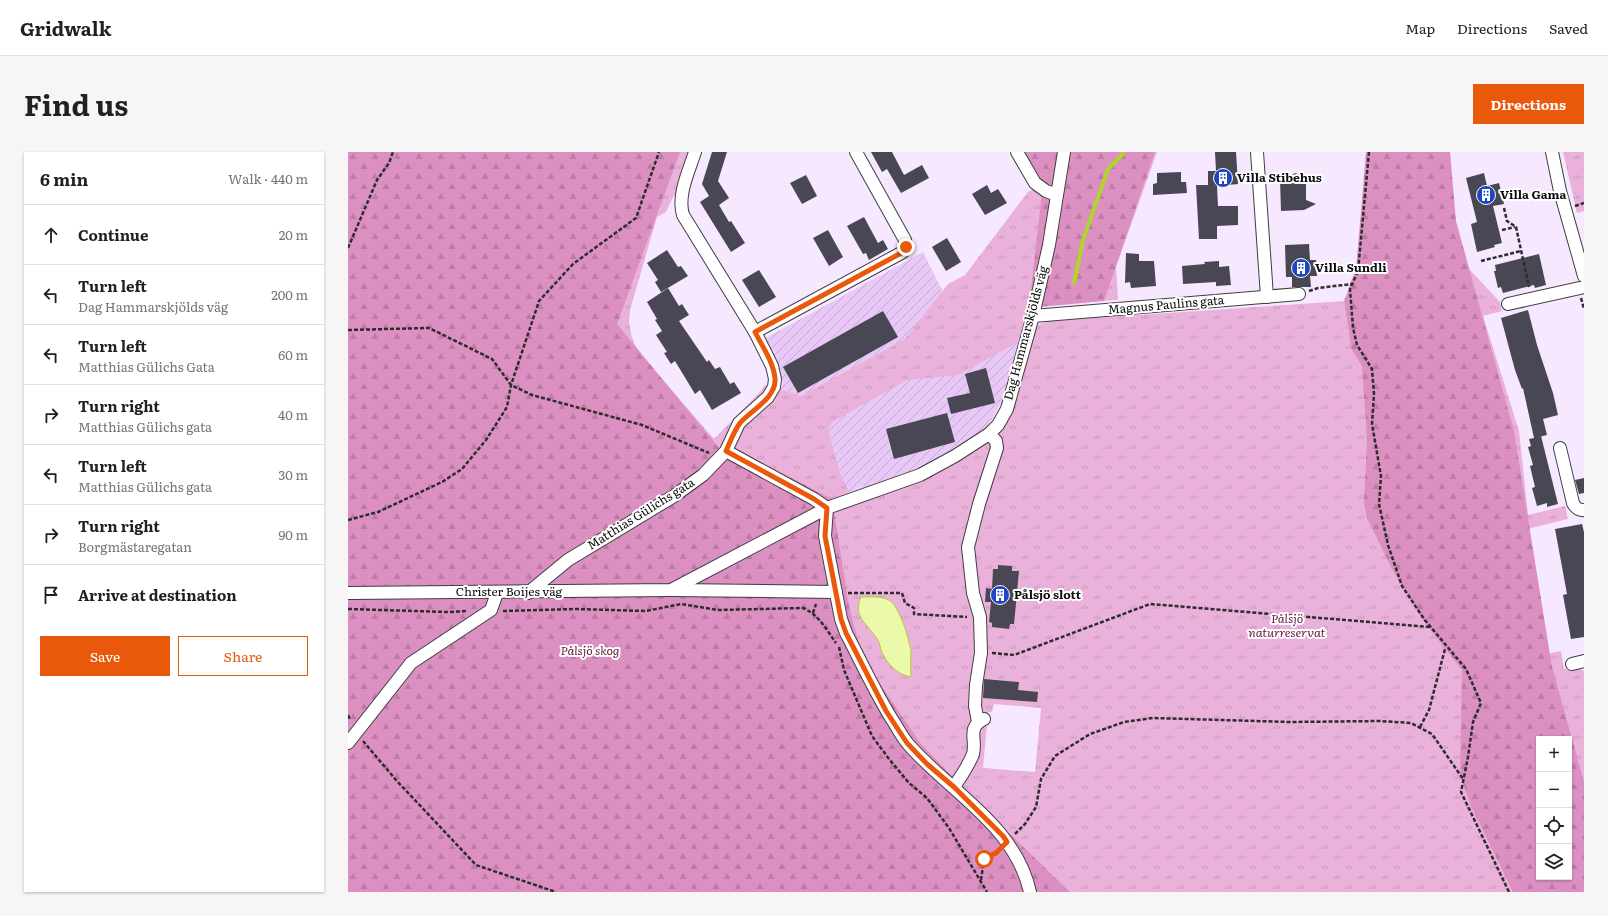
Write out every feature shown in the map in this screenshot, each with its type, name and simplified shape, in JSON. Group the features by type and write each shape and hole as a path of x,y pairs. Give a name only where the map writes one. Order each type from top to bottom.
{"street":[{"name":"Matthias Gülichs gata","path":"528,593 568,560 674,496 703,475 724,454 739,424 768,397 774,387 775,379 772,366 755,332 683,215 680,206 694,152"},
{"path":"755,332 903,252 906,247 905,240 856,152"},
{"path":"1017,152 1035,183 1057,195"},
{"name":"Dag Hammarskjölds väg","path":"827,508 920,475 955,456 989,434 998,425 1007,409 1034,316 1049,245 1064,152"},
{"path":"1257,152 1267,297"},
{"path":"1552,152 1560,191 1584,276"},
{"path":"1508,304 1584,287"},
{"name":"Magnus Paulins gata","path":"1034,316 1299,294"},
{"path":"954,787 968,767 974,752 974,728 981,720 975,706 976,685 981,653 980,617 973,593 968,547 979,504 997,448 996,441 989,434"},
{"path":"1560,448 1573,503 1576,508 1584,510"},
{"path":"724,454 814,499 827,508 825,536 841,619 846,633 886,711 907,743 1003,836 1019,862 1030,892"},
{"name":"Christer Boijes väg","path":"671,590 827,508"},
{"name":"Christer Boijes väg","path":"348,593 528,593 671,590 836,592"},
{"path":"348,743 412,662 491,610 497,593"},
{"path":"1572,664 1584,661"}],"path":[{"path":"348,248 377,180 389,163 393,152"},
{"path":"348,520 378,512 442,482 462,469 486,440 507,407 511,385 538,301 573,264 636,218 659,152"},
{"path":"1369,152 1358,271 1352,284 1350,296 1352,328 1357,345 1372,369 1374,394 1372,424 1381,476 1379,504 1388,545 1402,586 1430,627 1466,669 1481,703 1473,722 1461,792 1509,892"},
{"path":"1573,206 1584,203"},
{"path":"1504,208 1507,221 1516,227 1532,299"},
{"path":"1502,230 1516,227"},
{"path":"1481,261 1521,251"},
{"path":"1299,294 1318,288 1352,284"},
{"path":"348,330 429,328 492,359 511,385 532,395 642,425 724,454"},
{"path":"836,592 902,593 905,602 914,608 914,614 980,617"},
{"path":"491,610 576,609 646,611 681,604 718,610 803,608 813,613 820,620 839,647 844,670 872,736 909,782 927,798 949,828 987,892"},
{"path":"981,653 1014,655 1150,604 1430,627"},
{"path":"348,608 448,612 470,611"},
{"path":"1420,727 1428,710 1446,650"},
{"path":"348,715 356,732 396,780 476,865 556,892"},
{"path":"981,881 984,859 996,853 1025,824 1036,807 1041,779 1055,756 1090,734 1124,722 1152,718 1290,722 1380,721 1411,723 1432,734 1463,779"}],"shaded area":[{"path":"923,252 943,292 1029,308 1001,403 987,427 949,452 916,471 858,488 832,499 778,395 783,383 779,369 762,340"},
{"path":"861,597 875,597 889,600 897,609 910,646 911,677 897,671 890,665 884,656 878,640 860,615 859,604"}],"green space":[{"name":"Pålsjö naturreservat","path":"348,152 689,152 676,195 674,195 666,212 657,217 630,310 629,322 635,345 643,357 714,439 765,385 801,396 905,339 948,284 965,275 1028,192 1034,189 1022,152 1157,152 1116,267 1118,300 1043,304 1015,344 958,375 907,380 832,422 828,430 840,473 849,492 880,481 927,468 997,419 1034,329 1040,324 1049,321 1344,301 1351,349 1348,319 1348,298 1349,288 1356,270 1450,245 1470,270 1500,302 1502,311 1483,316 1519,431 1528,515 1565,506 1568,519 1527,529 1542,655 1561,651 1564,669 1577,667 1584,671 1584,892 348,892","holes":["994,704 1041,708 1035,772 983,768 988,712 992,712"]},
{"name":"Pålsjö skog","path":"348,152 680,152 617,324 719,448 732,447 832,499 849,606 858,641 874,675 921,744 974,799 1070,892 348,892"},
{"path":"1025,152 1155,152 1104,301 1029,308 1043,183"},
{"path":"1366,152 1450,152 1456,221 1514,431 1552,667 1571,736 1536,736 1536,880 1572,880 1572,739 1584,782 1584,892 1513,892 1471,806 1460,775 1462,670 1422,619 1393,571 1367,518 1364,503 1367,440 1362,366 1351,348 1344,301 1356,270"},
{"path":"1563,152 1584,152 1584,211 1577,213"}],"building":[{"path":"712,152 727,152 718,181 729,198 719,205 729,222 731,221 745,243 731,252 700,202 709,196 702,184"},
{"path":"871,152 892,152 904,175 922,165 929,178 901,193 887,169 882,172"},
{"path":"1215,152 1236,152 1238,184 1217,186 1218,206 1238,206 1238,225 1217,226 1217,239 1199,239 1196,185 1208,185 1208,171 1216,171"},
{"path":"1181,172 1181,182 1186,182 1187,193 1153,195 1153,184 1157,183 1157,173"},
{"path":"1295,173 1302,178 1306,178 1306,200 1316,204 1304,210 1281,211 1280,179 1283,179 1284,175 1290,176"},
{"path":"1484,173 1487,186 1499,183 1504,204 1493,206 1502,243 1494,245 1495,247 1477,252 1471,224 1477,222 1466,178"},
{"path":"806,175 817,196 802,204 790,183"},
{"path":"987,185 991,193 998,189 1007,203 985,215 972,194"},
{"path":"864,217 878,243 883,240 888,249 869,260 866,253 863,254 847,226"},
{"path":"828,230 843,257 829,266 813,238"},
{"path":"947,238 961,262 946,271 932,247"},
{"name":"Villa Sundli","path":"1309,244 1310,260 1316,260 1317,276 1310,276 1311,287 1292,287 1292,277 1286,277 1285,245"},
{"path":"667,250 678,267 681,266 688,276 661,292 655,282 658,280 647,263"},
{"path":"1126,253 1139,254 1139,261 1154,261 1156,286 1131,288 1130,282 1125,283"},
{"path":"1539,254 1546,285 1535,288 1534,285 1503,293 1501,287 1498,288 1494,271 1496,271 1495,265"},
{"path":"1219,261 1219,267 1229,266 1231,285 1216,286 1216,282 1183,284 1182,266"},
{"path":"759,270 776,297 759,307 742,280"},
{"path":"668,288 679,306 682,304 689,315 679,321 707,362 709,360 715,369 720,367 730,384 734,382 741,393 712,410 700,390 695,394 675,361 671,364 664,353 667,352 656,335 662,331 647,302"},
{"path":"1528,310 1537,345 1553,393 1558,415 1543,419 1547,435 1541,436 1558,504 1547,507 1547,503 1537,506 1532,488 1535,487 1530,466 1533,465 1528,447 1531,446 1529,439 1534,438 1523,388 1522,389 1515,370 1501,318"},
{"path":"883,311 898,337 798,393 783,367"},
{"path":"986,368 995,403 951,414 947,398 970,393 965,374"},
{"path":"947,413 955,442 894,459 886,429"},
{"path":"1584,478 1584,493 1579,494 1575,480"},
{"path":"1582,524 1584,532 1584,637 1571,639 1563,595 1567,594 1555,529"},
{"name":"Pålsjö slott","path":"998,565 1012,566 1012,571 1019,571 1014,624 1010,624 1009,629 992,627 992,623 989,622 991,602 985,602 986,588 992,589 993,569 998,569"},
{"path":"984,679 1019,682 1018,690 1038,692 1037,702 983,698"}],"waterway":[{"path":"1074,283 1083,240 1108,169 1123,154 1122,152"}],"place":[{"name":"Villa Stibehus","path":"1223,178"},
{"name":"Villa Gama","path":"1486,195"},
{"name":"Villa Sundli","path":"1301,268"},
{"name":"Pålsjö slott","path":"1000,595"}],"route":[{"path":"906,247 903,252 755,332 772,366 775,379 774,387 768,397 739,424 726,451 814,499 827,508 825,536 841,619 846,633 886,711 907,743 927,764 954,787 1003,836 1007,842 996,853 984,859"}]}
